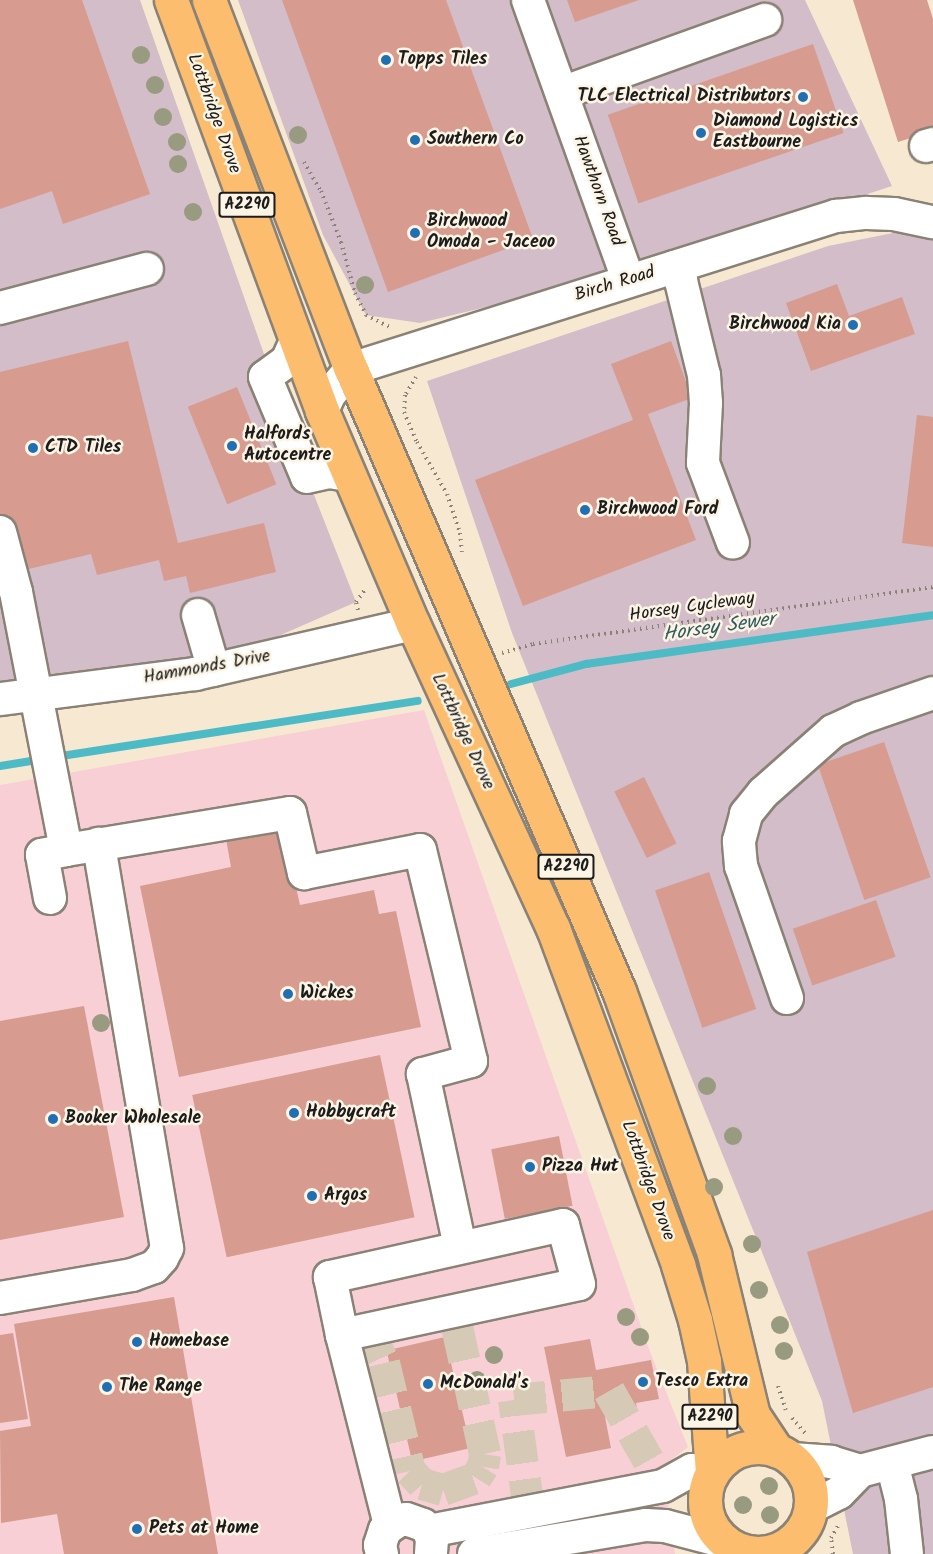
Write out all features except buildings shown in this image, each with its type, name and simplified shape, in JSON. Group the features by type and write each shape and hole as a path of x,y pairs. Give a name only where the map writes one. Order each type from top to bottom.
{"main road":[{"name":"Lottbridge Drove","path":"171,0 322,411 412,624 552,928 678,1265 695,1320 704,1361 710,1478"},
{"name":"Lottbridge Drove","path":"209,0 351,369 619,991 714,1254 742,1379 753,1415 784,1455"},
{"path":"808,1554 810,1489 803,1473 784,1455 759,1447 741,1450 725,1459 710,1478 705,1498 707,1515 714,1530 734,1548 757,1553 778,1550 801,1531 809,1513"}],"street":[{"name":"Hawthorn Road","path":"528,0 628,280"},
{"path":"562,93 765,20"},
{"name":"Birch Road","path":"351,369 836,216 866,213 894,214 933,222"},
{"path":"674,267 681,281 704,375 706,403 703,464 733,543"},
{"path":"0,308 147,269"},
{"path":"296,342 287,362 265,377 307,477 329,472 349,475"},
{"path":"322,411 329,395 351,369"},
{"path":"0,532 16,592 66,850"},
{"path":"198,615 214,670"},
{"name":"Hammonds Drive","path":"0,699 36,692 214,670 412,624"},
{"path":"787,998 741,866 739,842 746,814 763,793 833,731 861,718 933,693"},
{"path":"50,898 42,855 290,813 304,873 420,850 471,1061 423,1074 460,1248"},
{"path":"0,1298 132,1275 154,1267 167,1248 99,844"},
{"path":"342,1335 579,1284 563,1225 330,1277 342,1335 386,1539"},
{"path":"784,1455 831,1462 860,1471 933,1452"},
{"path":"892,1463 901,1499 907,1554"},
{"path":"386,1539 406,1519 415,1521 430,1543 663,1486 692,1470 710,1478"},
{"path":"809,1513 839,1493 860,1471"},
{"path":"474,1554 646,1525 665,1526 734,1548"}],"path":[{"path":"299,153 321,191 341,242 355,293 366,315 387,327 399,327"},
{"path":"417,376 405,395 404,412 417,442 447,494 460,533 463,554"},
{"name":"Horsey Cycleway","path":"491,656 533,644 933,587"},
{"path":"833,1554 831,1539 844,1516"}],"shaded area":[{"path":"0,0 140,0 307,477 356,602 151,692 0,716"},
{"path":"238,0 805,0 892,186 626,273 420,323 366,315 323,235"},
{"path":"933,225 933,1554 853,1554 822,1401 512,633 427,381 828,246"},
{"path":"424,710 649,1349 688,1447 663,1466 675,1554 0,1554 0,785"}],"waterway":[{"name":"Horsey Sewer","path":"511,684 586,664 933,615"},
{"path":"55,757 418,701"},
{"name":"Horsey Sewer","path":"0,766 43,759"}],"tunnel":[{"path":"368,1329 384,1363 410,1471 422,1484 443,1490 476,1478 483,1467 485,1454 454,1313"},
{"path":"529,1511 514,1400 609,1391 663,1486"}],"place":[{"name":"Topps Tiles","path":"386,60"},
{"name":"TLC Electrical Distributors","path":"803,97"},
{"name":"Diamond Logistics Eastbourne","path":"701,133"},
{"name":"Southern Co","path":"415,140"},
{"name":"Birchwood Omoda - Jaceoo","path":"415,233"},
{"name":"Birchwood Kia","path":"853,325"},
{"name":"Halfords Autocentre","path":"232,446"},
{"name":"CTD Tiles","path":"33,448"},
{"name":"Birchwood Ford","path":"585,510"},
{"name":"Wickes","path":"288,994"},
{"name":"Hobbycraft","path":"294,1113"},
{"name":"Booker Wholesale","path":"53,1119"},
{"name":"Pizza Hut","path":"530,1167"},
{"name":"Argos","path":"312,1196"},
{"name":"Homebase","path":"137,1342"},
{"name":"Tesco Extra","path":"643,1382"},
{"name":"McDonald's","path":"428,1384"},
{"name":"The Range","path":"107,1387"},
{"name":"Pets at Home","path":"137,1529"}]}
